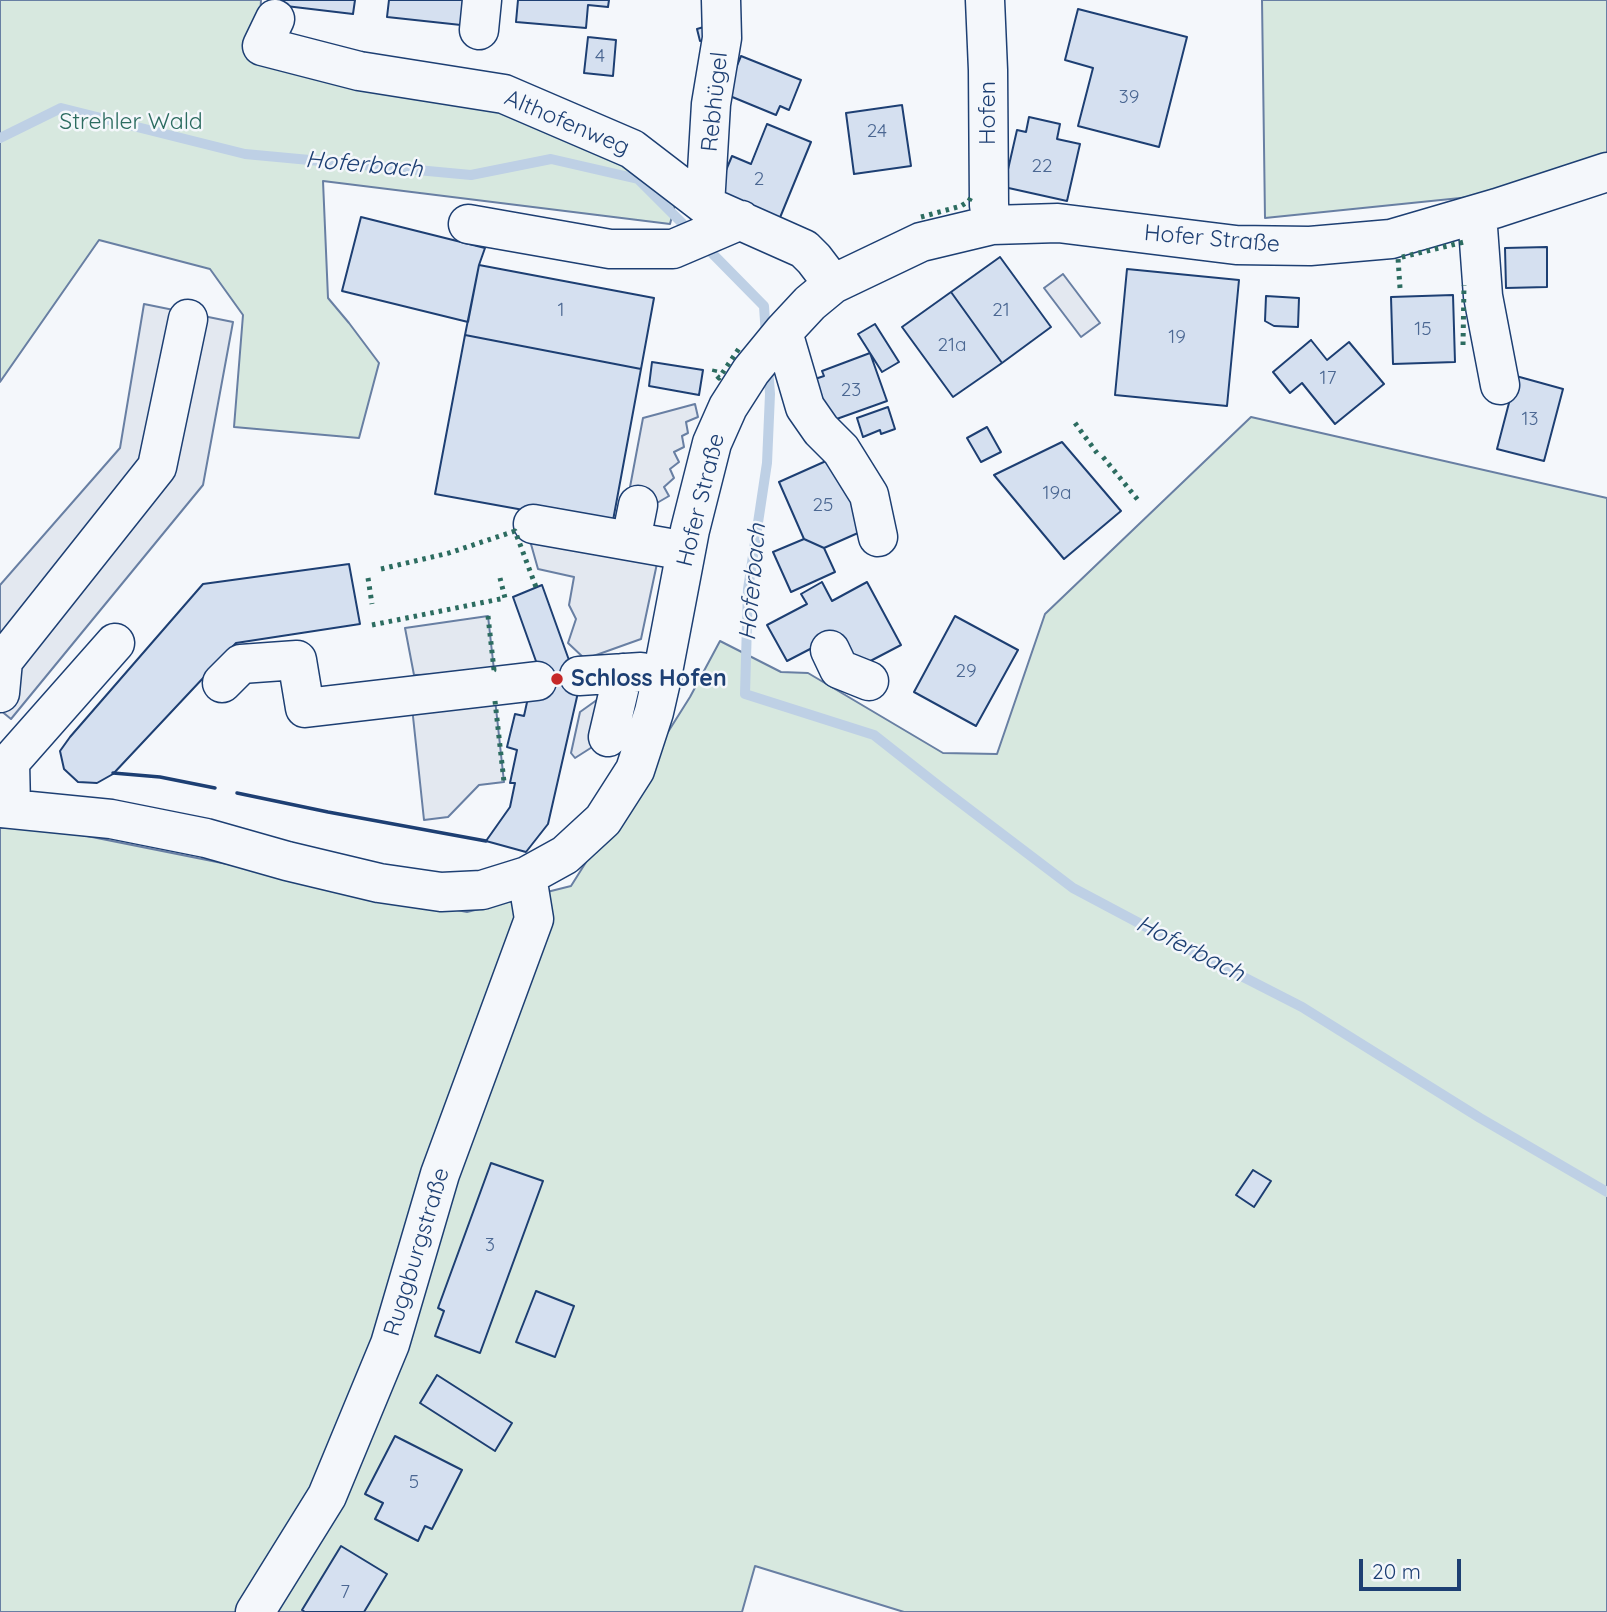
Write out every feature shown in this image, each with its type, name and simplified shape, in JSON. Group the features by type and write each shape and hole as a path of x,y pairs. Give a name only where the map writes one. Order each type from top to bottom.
{"street":[{"name":"Rebhügel","path":"721,0 722,38 711,104 721,219"},
{"name":"Hofen","path":"985,0 989,205 992,225"},
{"name":"Althofenweg","path":"269,32 359,71 504,94 632,149 721,219 804,249 832,284"},
{"name":"Hofer Straße","path":"6,808 111,819 206,838 379,883 442,892 482,890 527,876 565,855 603,820 635,770 654,712 686,551 712,443 727,407 769,348 810,303 832,284 921,242 992,225 1058,223 1236,245 1310,246 1391,239 1607,172"},
{"path":"1477,214 1494,269 1483,296 1500,385"},
{"path":"468,224 610,249 673,249 721,219"},
{"path":"0,693 3,661 157,467 188,319"},
{"path":"769,348 805,407 821,430 841,450 869,495 878,537"},
{"path":"533,524 627,532 686,551"},
{"path":"6,808 5,758 115,643"},
{"path":"830,650 839,669 869,681"},
{"path":"222,683 241,664 297,660 305,708 537,681"},
{"path":"608,737 602,669 641,671 662,677"},
{"name":"Ruggburgstraße","path":"255,1612 327,1496 390,1344 440,1174 534,919 527,876"}],"green space":[{"name":"Strehler Wald","path":"0,0 261,0 258,53 502,99 678,193 670,224 323,181 328,298 379,363 359,438 234,427 243,315 210,269 99,240 0,382"},
{"path":"1262,0 1607,0 1607,183 1265,218"},
{"path":"1251,417 1607,498 1607,1612 904,1612 755,1566 742,1612 0,1612 0,828 37,826 467,912 571,886 690,697 720,641 781,672 808,673 943,753 997,754 1045,614"}],"shaded area":[{"path":"1063,274 1100,323 1081,337 1044,288"},
{"path":"144,304 233,322 203,485 11,719 0,710 0,585 120,448"},
{"path":"695,404 698,417 686,422 688,433 682,436 684,447 674,452 679,462 670,469 674,478 664,487 669,496 650,507 627,503 643,418"},
{"path":"527,530 659,554 641,639 585,659 568,643 576,619 569,605 574,577 538,569"},
{"path":"488,616 494,670 468,674 414,675 405,628"},
{"path":"608,692 597,744 575,758 571,753 580,712"},
{"path":"495,699 504,782 479,785 448,817 424,820 412,707"}],"building":[{"path":"269,0 355,0 353,14 269,4"},
{"path":"389,0 463,0 461,25 387,17"},
{"path":"518,0 609,0 608,7 588,5 586,28 516,22"},
{"path":"1078,9 1187,37 1159,147 1078,126 1093,68 1065,60"},
{"path":"707,26 711,38 700,41 697,29"},
{"path":"588,37 616,40 613,76 584,73"},
{"path":"741,56 801,80 789,110 780,106 776,115 725,94"},
{"path":"902,105 911,166 854,174 846,113"},
{"path":"1029,117 1060,124 1057,139 1080,144 1067,201 1004,187 1017,130 1026,132"},
{"path":"767,124 811,142 779,220 716,194 732,156 751,164"},
{"path":"361,217 485,248 468,322 342,291"},
{"path":"1547,247 1547,287 1506,288 1505,248"},
{"path":"1000,257 1051,327 1002,363 951,292"},
{"path":"479,265 654,298 641,369 465,335"},
{"path":"1127,269 1239,280 1227,406 1115,395"},
{"path":"951,292 1002,363 953,397 902,327"},
{"path":"1453,295 1455,362 1393,364 1391,297"},
{"path":"1266,296 1299,298 1298,327 1274,326 1265,321"},
{"path":"875,324 899,362 882,372 858,334"},
{"path":"465,335 641,369 612,526 435,494"},
{"path":"1311,340 1327,360 1349,342 1384,384 1335,424 1302,383 1290,393 1273,372"},
{"path":"870,353 887,401 831,421 815,379 824,376 822,371"},
{"path":"652,362 703,370 699,395 649,386"},
{"path":"1516,376 1563,389 1544,461 1497,449"},
{"path":"888,407 895,429 881,434 880,430 863,437 857,418"},
{"path":"987,427 1001,452 981,462 967,438"},
{"path":"1062,442 1121,511 1064,559 994,475"},
{"path":"835,457 867,529 824,548 804,539 779,482"},
{"path":"804,539 824,548 835,572 791,592 773,552"},
{"path":"349,564 360,624 236,643 113,774 97,783 78,782 64,769 60,751 70,737 203,584"},
{"path":"822,582 832,601 867,582 901,645 857,668 839,634 787,661 767,625 807,604 801,594"},
{"name":"Schloss Hofen","path":"542,585 579,688 548,824 526,852 486,841 510,807 515,783 510,783 517,750 507,747 515,714 524,716 529,693 547,692 513,597"},
{"path":"955,616 1018,650 976,726 914,692"},
{"path":"491,1163 543,1181 480,1353 435,1336 444,1311 438,1308"},
{"path":"1253,1170 1271,1181 1254,1207 1236,1195"},
{"path":"536,1291 574,1306 555,1357 516,1342"},
{"path":"437,1375 512,1423 495,1451 420,1403"},
{"path":"395,1436 462,1470 432,1529 425,1526 418,1541 375,1519 383,1503 365,1494"},
{"path":"341,1546 387,1574 364,1612 305,1612 302,1610"}],"waterway":[{"name":"Hoferbach","path":"0,138 61,108 245,154 471,175 551,159 638,179 692,233"},
{"name":"Hoferbach","path":"703,244 764,306 766,336"},
{"name":"Hoferbach","path":"768,366 770,394 767,463 748,589 745,694 874,735 1073,888 1302,1007 1480,1118 1607,1192"}],"hedge":[{"path":"921,217 961,206 969,201 972,195"},
{"path":"1400,288 1398,258 1464,244"},
{"path":"1463,345 1464,285"},
{"path":"715,369 714,373 719,378 740,347"},
{"path":"1075,423 1097,453"},
{"path":"1103,457 1138,500"},
{"path":"381,569 449,553 515,531 536,587"},
{"path":"368,578 372,604"},
{"path":"372,625 505,598 500,578"},
{"path":"488,616 492,671"},
{"path":"495,701 504,782"}],"wall":[{"path":"113,773 160,777 215,788"},
{"path":"237,793 486,841"}],"place":[{"name":"Schloss Hofen","path":"557,679"}]}
